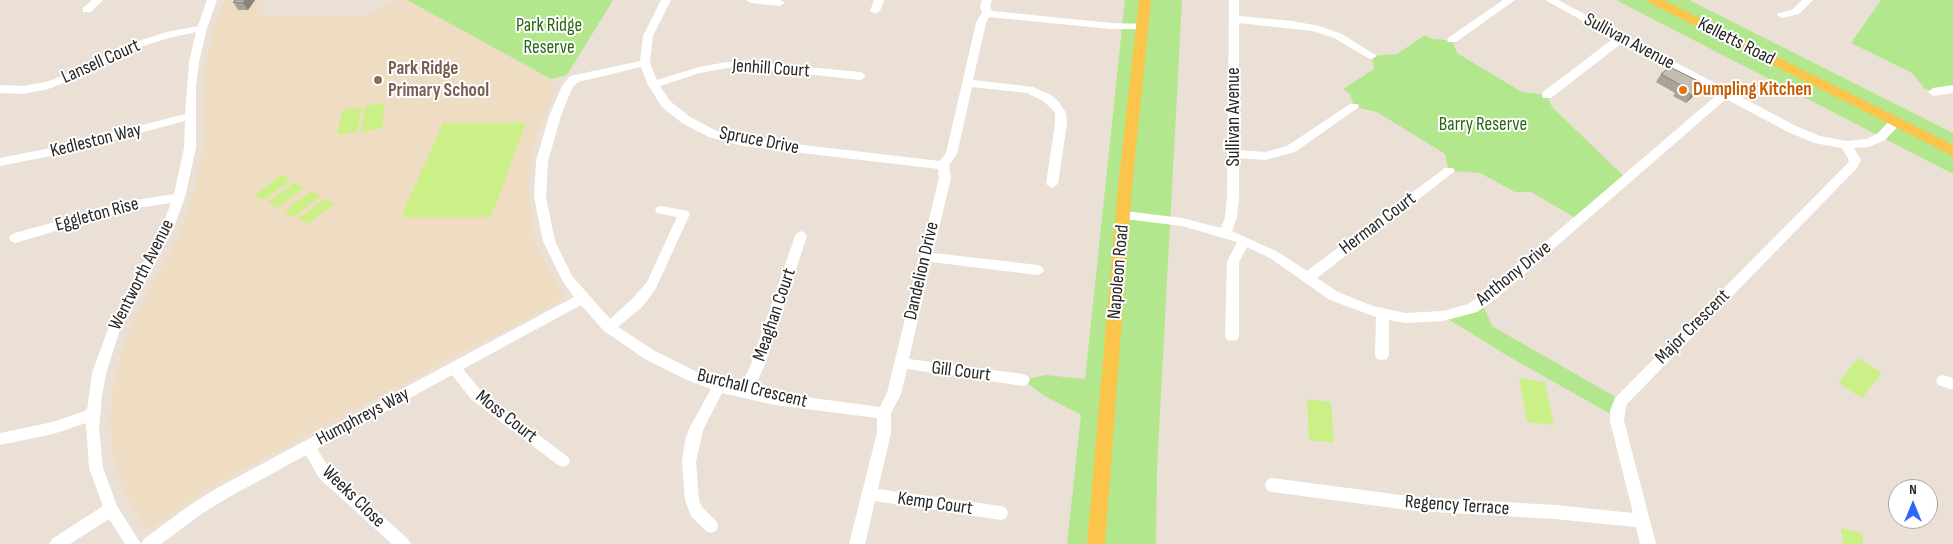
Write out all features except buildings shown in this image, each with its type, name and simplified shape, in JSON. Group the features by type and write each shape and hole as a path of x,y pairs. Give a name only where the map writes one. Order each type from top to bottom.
{"main road":[{"name":"Napoleon Road","path":"1096,544 1125,188 1145,0"},
{"name":"Kelletts Road","path":"1654,0 1953,152"}],"street":[{"path":"86,10 98,0"},
{"name":"Wentworth Avenue","path":"133,544 111,509 96,468 93,450 93,414 99,373 111,336 125,306 167,230 179,197 189,152 192,74 202,28 212,0"},
{"name":"Spruce Drive","path":"666,0 648,36 645,63 652,85 666,104 686,120 713,134 732,140 769,146 943,165"},
{"path":"751,0 780,3"},
{"path":"875,11 879,0"},
{"name":"Dandelion Drive","path":"857,544 884,433 884,413 892,400 945,178 943,165 951,154 981,23 987,14 987,0"},
{"name":"Sullivan Avenue","path":"1225,233 1233,208 1234,0"},
{"path":"1452,40 1510,0"},
{"name":"Sullivan Avenue","path":"1550,0 1799,133 1846,145 1862,144 1876,140 1886,133 1895,122"},
{"path":"1782,15 1794,12 1808,0"},
{"path":"987,14 1142,29"},
{"path":"1234,18 1315,28 1338,36 1372,56"},
{"name":"Lansell Court","path":"0,89 23,90 48,85 82,72 136,45 167,35 202,28"},
{"path":"1547,95 1621,38"},
{"name":"Burchall Crescent","path":"645,63 570,77 548,136 542,161 540,188 544,226 554,255 567,279 609,327 636,347 665,364 719,386 745,392 802,403 884,413"},
{"name":"Jenhill Court","path":"652,85 699,70 727,65 752,65 862,76"},
{"path":"967,83 1029,90 1047,98 1055,105 1060,113 1061,123 1052,184"},
{"path":"1931,94 1953,89"},
{"name":"Anthony Drive","path":"1124,215 1182,222 1225,233 1274,255 1341,300 1383,315 1435,318 1459,313 1482,303 1725,94"},
{"path":"1234,154 1265,156 1291,150 1354,107"},
{"name":"Kedleston Way","path":"0,162 61,150 190,116"},
{"name":"Major Crescent","path":"1648,544 1617,421 1617,411 1620,402 1852,166 1854,158 1846,145"},
{"name":"Herman Court","path":"1307,278 1449,170"},
{"name":"Eggleton Rise","path":"15,238 130,205 179,197"},
{"path":"609,327 637,303 651,286 662,266 684,214 661,210"},
{"name":"Meaghan Court","path":"745,392 757,367 802,236"},
{"path":"1232,336 1232,268 1235,257 1244,240"},
{"path":"926,257 1038,270"},
{"name":"Humphreys Way","path":"149,544 207,502 582,298"},
{"path":"1382,355 1383,315"},
{"name":"Gill Court","path":"900,364 1023,380"},
{"name":"Moss Court","path":"454,368 477,396 563,461"},
{"path":"711,526 699,515 692,500 689,462 692,440 696,429 719,386"},
{"path":"0,439 52,428 93,414"},
{"name":"Weeks Close","path":"308,446 324,473 403,544"},
{"name":"Regency Terrace","path":"1272,485 1416,504 1555,512 1642,521"},
{"name":"Kemp Court","path":"869,494 1002,513"},
{"path":"57,544 111,509"}],"shaded area":[{"path":"225,0 266,0 255,15 356,17 369,14 397,0 407,0 551,79 556,89 538,132 528,180 529,199 534,234 539,252 564,295 561,300 240,471 195,497 153,528 146,529 123,490 113,456 110,422 114,378 130,327 182,229 197,179 204,144 203,101 206,64 214,27"}],"green space":[{"name":"Park Ridge Reserve","path":"407,0 613,0 567,75 551,79"},
{"path":"1125,0 1182,0 1157,469 1156,544 1067,544 1081,415 1043,395 1023,380 1046,375 1085,379 1122,28 1142,31 1143,26 1122,25"},
{"path":"1616,0 1689,0 1953,133 1953,174"},
{"path":"1881,0 1953,0 1953,89 1933,92 1924,88 1912,73 1851,43"},
{"name":"Barry Reserve","path":"1425,35 1432,39 1452,40 1457,53 1522,92 1547,95 1552,107 1627,179 1579,220 1531,192 1515,192 1480,173 1449,171 1445,154 1377,112 1354,107 1350,94 1343,89 1374,69 1372,56 1397,54"},
{"path":"385,103 382,128 361,132 365,106"},
{"path":"362,107 357,132 337,135 342,110"},
{"path":"443,123 526,123 491,217 401,217"},
{"path":"281,175 291,180 264,200 254,195"},
{"path":"294,183 304,188 278,208 268,202"},
{"path":"311,191 321,196 294,217 284,211"},
{"path":"324,199 334,204 308,224 298,219"},
{"path":"1482,303 1492,326 1621,400 1616,417 1508,356 1443,316"},
{"path":"1858,358 1882,373 1862,398 1838,383"},
{"path":"1519,378 1545,382 1554,425 1527,422"},
{"path":"1307,399 1331,402 1334,443 1309,440"},
{"path":"1841,528 1862,533 1863,544 1843,544"}],"place":[{"name":"Park Ridge Primary School","path":"378,80"},
{"name":"Dumpling Kitchen","path":"1683,90"}]}
